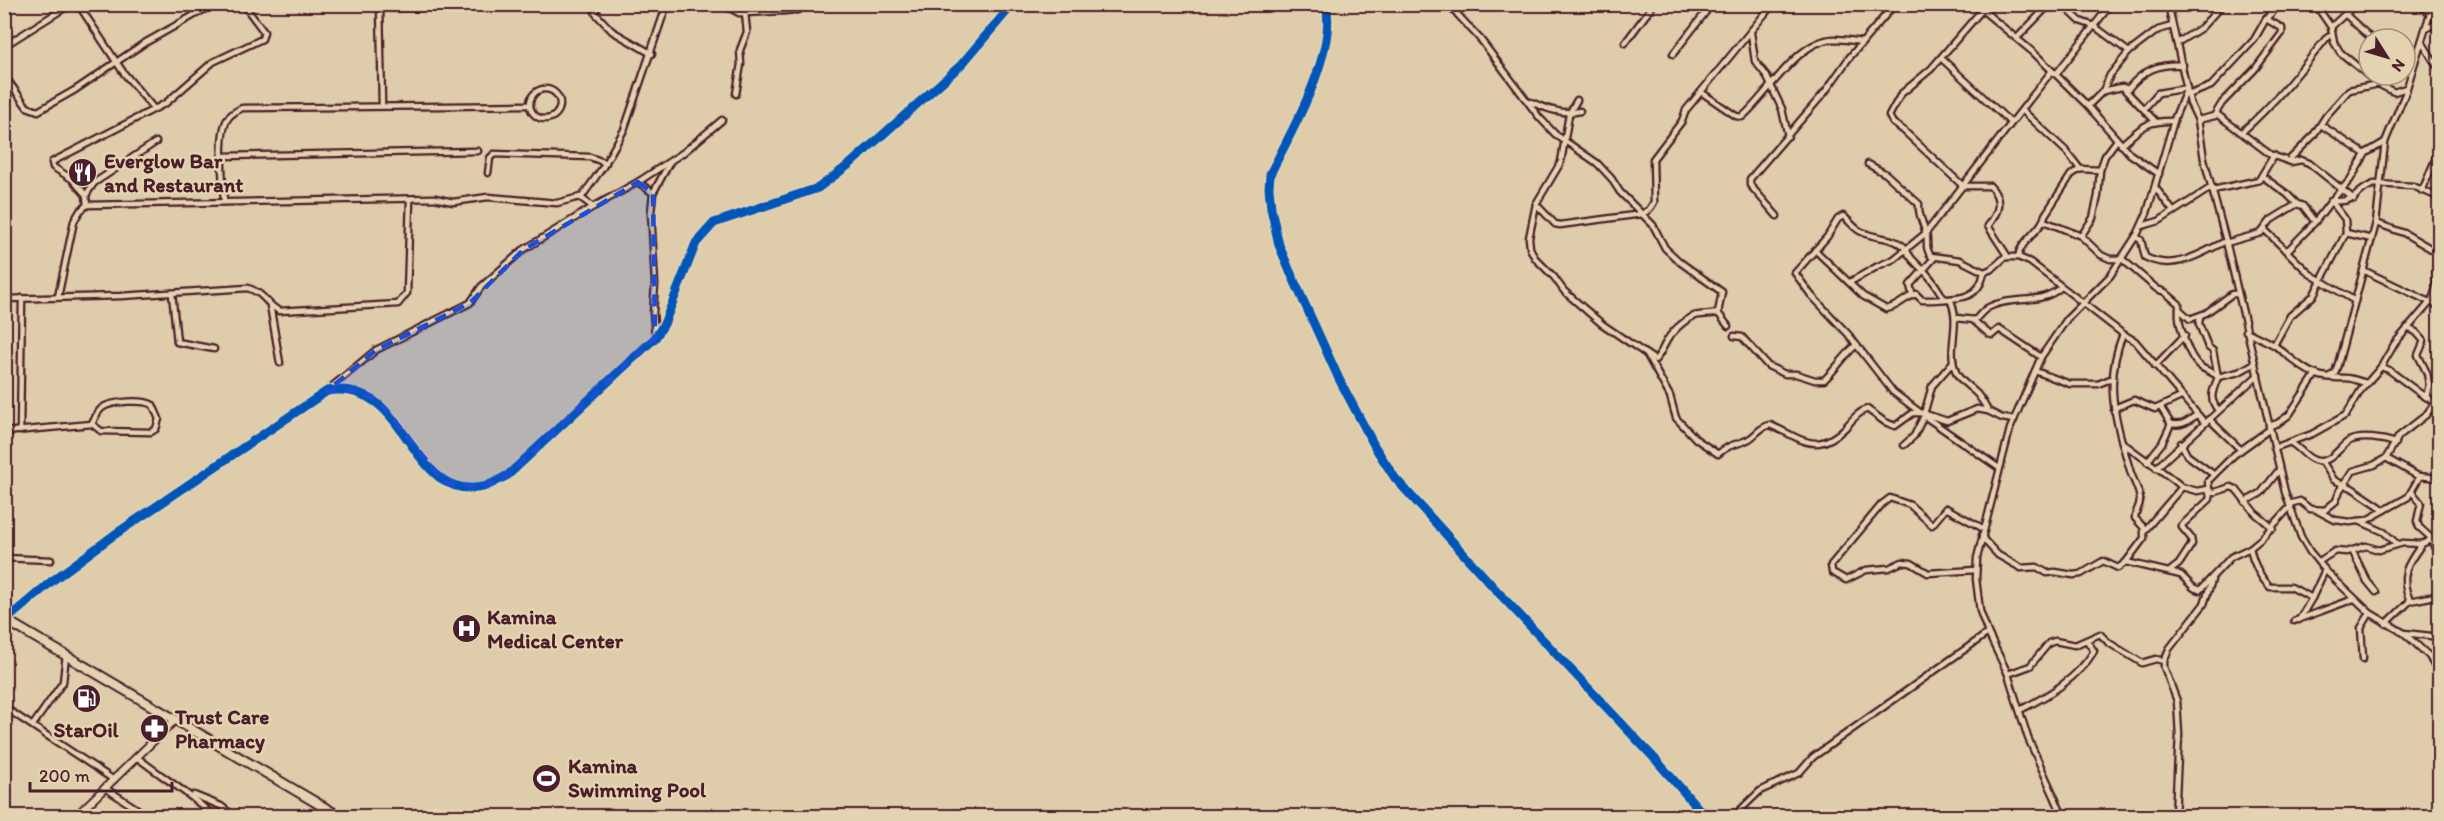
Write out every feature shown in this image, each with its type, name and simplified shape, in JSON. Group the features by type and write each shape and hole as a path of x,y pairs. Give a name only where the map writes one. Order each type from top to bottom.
{"highway":[{"path":"5,619 339,816"}],"main road":[{"path":"78,814 176,719"}],"street":[{"path":"4,46 72,4"},
{"path":"78,4 116,62 154,109"},
{"path":"4,75 27,107 38,111 75,90 143,44 214,4"},
{"path":"87,195 72,179 53,167 52,162 166,103 213,62 262,39 264,32 243,4"},
{"path":"382,106 380,6 463,7 483,4"},
{"path":"600,4 595,11 596,14 612,31 651,54"},
{"path":"58,297 74,221 87,205 435,198 453,202 488,196 557,203 581,198 606,163 624,130 668,4"},
{"path":"783,4 784,11"},
{"path":"721,5 745,13 798,10 811,4"},
{"path":"327,390 340,388 369,396 378,402 432,472 445,483 461,487 483,487 508,475 655,338 664,324 696,243 704,232 714,223 818,188 850,164 961,65 1013,4"},
{"path":"1326,4 1329,27 1324,47 1309,94 1270,174 1269,188 1279,245 1340,379 1375,447 1395,478 1705,816"},
{"path":"1449,4 1529,100 1539,117 1563,140 1597,163 1620,192 1658,231 1665,248 1680,262 1722,292 1718,313 1728,326"},
{"path":"1625,43 1654,4"},
{"path":"1673,54 1712,4"},
{"path":"1536,204 1544,215 1558,224 1642,214 1649,210 1654,202 1653,159 1682,121 1686,110 1773,4"},
{"path":"1777,216 1749,182 1752,175 1825,92 1895,4"},
{"path":"1975,4 2017,38 2088,106 2121,145 2141,163 2160,174"},
{"path":"2017,38 2050,4"},
{"path":"2062,4 2080,21 2094,26 2129,52"},
{"path":"2051,72 2057,72 2112,4"},
{"path":"2168,4 2188,95 2198,120 2212,189 2289,506 2305,545 2325,570 2370,614 2404,633 2429,656 2439,676"},
{"path":"2177,43 2201,28 2223,4"},
{"path":"2260,4 2272,13"},
{"path":"2188,95 2211,86 2254,40 2266,19 2279,4"},
{"path":"2315,4 2331,27 2340,52 2357,66"},
{"path":"2331,27 2356,4"},
{"path":"2419,4 2431,14"},
{"path":"2417,54 2433,4"},
{"path":"1981,11 1941,58 1901,94 1889,116 1893,123 1963,186 1990,186 1994,190 1998,201 1998,212 1988,226 2008,257"},
{"path":"736,94 741,64 740,50 748,24 745,13"},
{"path":"2345,14 2359,27"},
{"path":"2214,116 2222,103 2255,69 2282,33 2282,28 2266,19"},
{"path":"2426,28 2439,23"},
{"path":"2088,106 2103,91 2110,75 2129,52 2158,30 2172,26"},
{"path":"1751,33 1755,61 1771,86 1787,122 1788,136"},
{"path":"2242,132 2285,90 2302,66 2328,36 2332,35"},
{"path":"1701,92 1739,118 1747,113 1797,57 1808,48 1834,39 1863,42"},
{"path":"2422,42 2439,71"},
{"path":"1941,58 2012,123"},
{"path":"2126,90 2146,72 2163,64 2183,65"},
{"path":"1850,282 1906,250 1926,233 2051,72"},
{"path":"2103,91 2122,87 2155,121"},
{"path":"2289,160 2349,90 2364,87"},
{"path":"2384,87 2394,92 2406,88"},
{"path":"2144,109 2158,93 2187,88"},
{"path":"2063,816 2028,738 2008,674 1988,633 1978,605 1976,570 1982,535 1999,468 2014,420 2041,357 2061,326 2100,287 2122,259 2142,226 2160,174 2174,121 2187,88"},
{"path":"2330,376 2338,364 2376,223 2385,142 2406,88"},
{"path":"544,89 555,93 560,103 556,114 545,119 534,115 530,105 533,94 544,89"},
{"path":"1529,100 1559,112 1569,114 1580,111"},
{"path":"1577,100 1569,114 1561,162 1536,204 1529,238 1530,248 1535,258 1564,291 1602,324 1654,360 1662,353 1663,345 1671,335 1695,315 1708,316 1718,313"},
{"path":"224,202 222,156 226,120 242,108 530,105"},
{"path":"2022,110 2067,152 2080,169"},
{"path":"2198,120 2218,115 2262,149 2289,160 2309,163 2354,199"},
{"path":"5,619 114,535 327,390 376,350 467,306 482,287 523,250 670,162 722,120"},
{"path":"2121,145 2140,127 2155,121 2174,121"},
{"path":"2321,125 2365,154"},
{"path":"2081,236 2093,218 2097,205 2100,170 2105,156 2116,140"},
{"path":"87,205 89,188 108,172 156,142"},
{"path":"2285,250 2289,249 2315,222 2350,180 2369,149 2385,142"},
{"path":"2422,190 2439,148"},
{"path":"222,156 477,151"},
{"path":"488,173 490,158 494,154 590,157 606,163"},
{"path":"2142,226 2153,224 2212,189 2259,180 2274,155"},
{"path":"655,338 653,313 655,284 650,222 653,193 670,162"},
{"path":"1868,164 1886,174 1919,204 1919,219 1926,233 1926,248 1934,258 1960,260 1984,272 1992,269 2002,258 2018,257 2030,262 2135,341 2197,415 2207,420 2241,450"},
{"path":"2018,257 2020,247 2044,221 2045,215 2071,176 2080,169 2100,170"},
{"path":"2262,176 2297,204 2303,206 2315,222"},
{"path":"638,182 653,193"},
{"path":"2331,201 2343,202 2354,199 2369,186 2380,183 2413,186 2439,198"},
{"path":"2155,187 2173,211"},
{"path":"581,198 593,207"},
{"path":"4,299 248,288 261,293 270,305 279,311 398,304 407,293 410,200"},
{"path":"2274,345 2290,316 2313,296 2346,233 2345,219 2331,201"},
{"path":"2136,237 2141,240 2145,257 2157,263 2185,261 2226,242 2265,230 2271,220 2297,204"},
{"path":"1988,411 1978,395 1957,375 1953,362 1956,318 1947,299 1924,270 1915,265 1901,243 1893,239 1859,232 1843,216 1838,219 1827,237 1795,273 1893,392 1999,468"},
{"path":"2044,221 2081,236 2101,255 2110,259 2122,259 2157,289 2176,300 2180,304 2178,320 2193,359 2201,367 2218,377 2230,375 2255,363"},
{"path":"2274,448 2291,443 2335,423 2346,415 2367,383 2381,367 2386,356 2430,302 2436,288 2439,255 2404,233 2376,223"},
{"path":"2265,230 2305,269 2355,301"},
{"path":"2346,233 2372,239"},
{"path":"1815,250 1863,296 1886,309 1902,303 1912,294"},
{"path":"1912,294 1910,285 1934,258"},
{"path":"2363,270 2439,307"},
{"path":"1912,294 1916,294 1922,300 1964,297 1972,294 1982,282 1984,272"},
{"path":"1972,320 1990,306 2009,300 2045,298 2061,287"},
{"path":"172,293 177,342 214,349"},
{"path":"2179,309 2190,319 2200,316 2232,294 2238,294"},
{"path":"20,431 22,298"},
{"path":"270,305 280,363"},
{"path":"2200,316 2199,324 2208,347 2213,351 2218,377 2211,396 2218,410"},
{"path":"1956,318 1972,320 1989,334 2000,329 2041,357"},
{"path":"2407,328 2416,332 2424,341 2418,355 2427,373 2429,385 2426,397"},
{"path":"2246,331 2274,345 2316,374 2337,379 2347,377 2367,383"},
{"path":"2123,334 2115,357 2114,411 2140,501 2134,518 2144,528 2144,535"},
{"path":"2155,366 2184,335"},
{"path":"1734,336 1742,337 1768,366 1785,374 1796,374 1815,380 1824,380 1839,367 1856,345"},
{"path":"1647,355 1670,396 1676,418 1696,439 1718,454 1727,446 1751,438 1765,426 1770,425 1808,443 1827,441 1836,436 1861,411 1867,409 1895,426 1910,414 1922,414 1947,421 1977,409 2014,420"},
{"path":"1904,445 1914,436 1932,386 1953,362"},
{"path":"2381,367 2389,370 2437,403"},
{"path":"2035,371 2070,384 2098,384 2113,378"},
{"path":"2170,571 2179,564 2193,542 2182,529 2182,524 2210,500 2208,481 2213,474 2289,415 2300,396 2307,391 2316,374"},
{"path":"2156,468 2258,375"},
{"path":"2318,511 2328,509 2336,501 2343,485 2357,468 2374,465 2386,458 2399,436 2426,415 2437,403 2439,396"},
{"path":"2114,411 2117,407 2134,400 2155,409 2161,408 2181,397"},
{"path":"4,432 92,424 101,431 151,432 156,429 159,419 153,405 144,401 109,404 102,408 92,424"},
{"path":"2161,408 2171,424"},
{"path":"2171,424 2180,425 2191,421 2197,415"},
{"path":"2147,462 2162,443 2171,424"},
{"path":"2291,443 2314,460 2322,461 2328,460 2349,441 2357,439 2396,443"},
{"path":"2122,442 2147,462 2168,474 2181,487 2215,492 2231,487 2236,489 2254,513 2272,528"},
{"path":"2181,443 2187,455 2213,474"},
{"path":"2386,458 2397,466 2420,476 2439,478"},
{"path":"2322,461 2334,480 2352,488 2385,510"},
{"path":"2245,502 2261,493 2280,469"},
{"path":"2200,590 2231,557 2250,548 2272,528 2289,506 2300,501 2310,509 2335,520 2367,520 2400,503 2412,492 2420,476"},
{"path":"1982,535 1998,555 2021,568 2037,567 2047,573 2073,575 2081,574 2103,561 2118,568 2141,544 2150,523 2181,487"},
{"path":"2412,492 2421,503 2417,521 2419,527 2431,540 2439,560"},
{"path":"1976,570 1928,573 1911,563 1902,562 1889,568 1866,570 1846,580 1832,572 1831,565 1882,504 1890,498 1910,505 1932,525 1946,508 1984,529"},
{"path":"2359,521 2384,532 2397,544"},
{"path":"2318,562 2335,551 2347,552 2366,546 2379,550 2397,544 2422,544 2439,535"},
{"path":"2410,601 2403,582 2407,567 2422,544"},
{"path":"2250,548 2252,559 2260,575 2270,587 2291,587 2312,598"},
{"path":"2352,550 2367,581 2376,592"},
{"path":"4,558 51,560"},
{"path":"2126,562 2170,571 2185,578 2207,599"},
{"path":"2325,570 2312,598 2296,621 2354,599"},
{"path":"2175,816 2179,735 2177,701 2164,667 2164,661 2169,649 2207,599 2213,577"},
{"path":"2386,624 2410,601 2439,595"},
{"path":"2363,658 2361,628 2370,614"},
{"path":"1734,816 1760,791 1799,773 1813,757 1988,633"},
{"path":"2404,633 2439,638"},
{"path":"2008,674 2030,666 2046,645 2052,641 2075,645 2100,634 2109,643 2142,663 2156,659 2164,661"},
{"path":"2020,710 2048,695 2075,675 2094,651 2087,641"},
{"path":"33,725 63,682 66,655"},
{"path":"4,707 114,780"},
{"path":"138,758 168,781 221,806 234,816"},
{"path":"105,788 148,816"},
{"path":"190,793 210,813 209,816"},
{"path":"320,816 326,808"},
{"path":"78,814 87,816"}],"highlighted area":[{"path":"638,182 653,193 655,338 508,475 483,487 445,483 378,401 354,390 327,391 376,350 470,303 523,250"}],"cycle path":[{"path":"6,620 52,581 114,535 327,391 354,392 376,402 393,419 422,460 438,476 458,487 483,487 508,475 655,338 664,324 696,243 714,223 818,188 850,164 961,65 1013,4"},
{"path":"1326,4 1328,24 1319,68 1300,114 1270,174 1269,188 1279,245 1339,379 1375,447 1395,478 1705,816"}],"place":[{"name":"Everglow Bar and Restaurant","path":"83,173"},
{"name":"Kamina Medical Center","path":"466,629"},
{"name":"StarOil","path":"86,699"},
{"name":"Trust Care Pharmacy","path":"154,729"},
{"name":"Kamina Swimming Pool","path":"547,778"}]}
